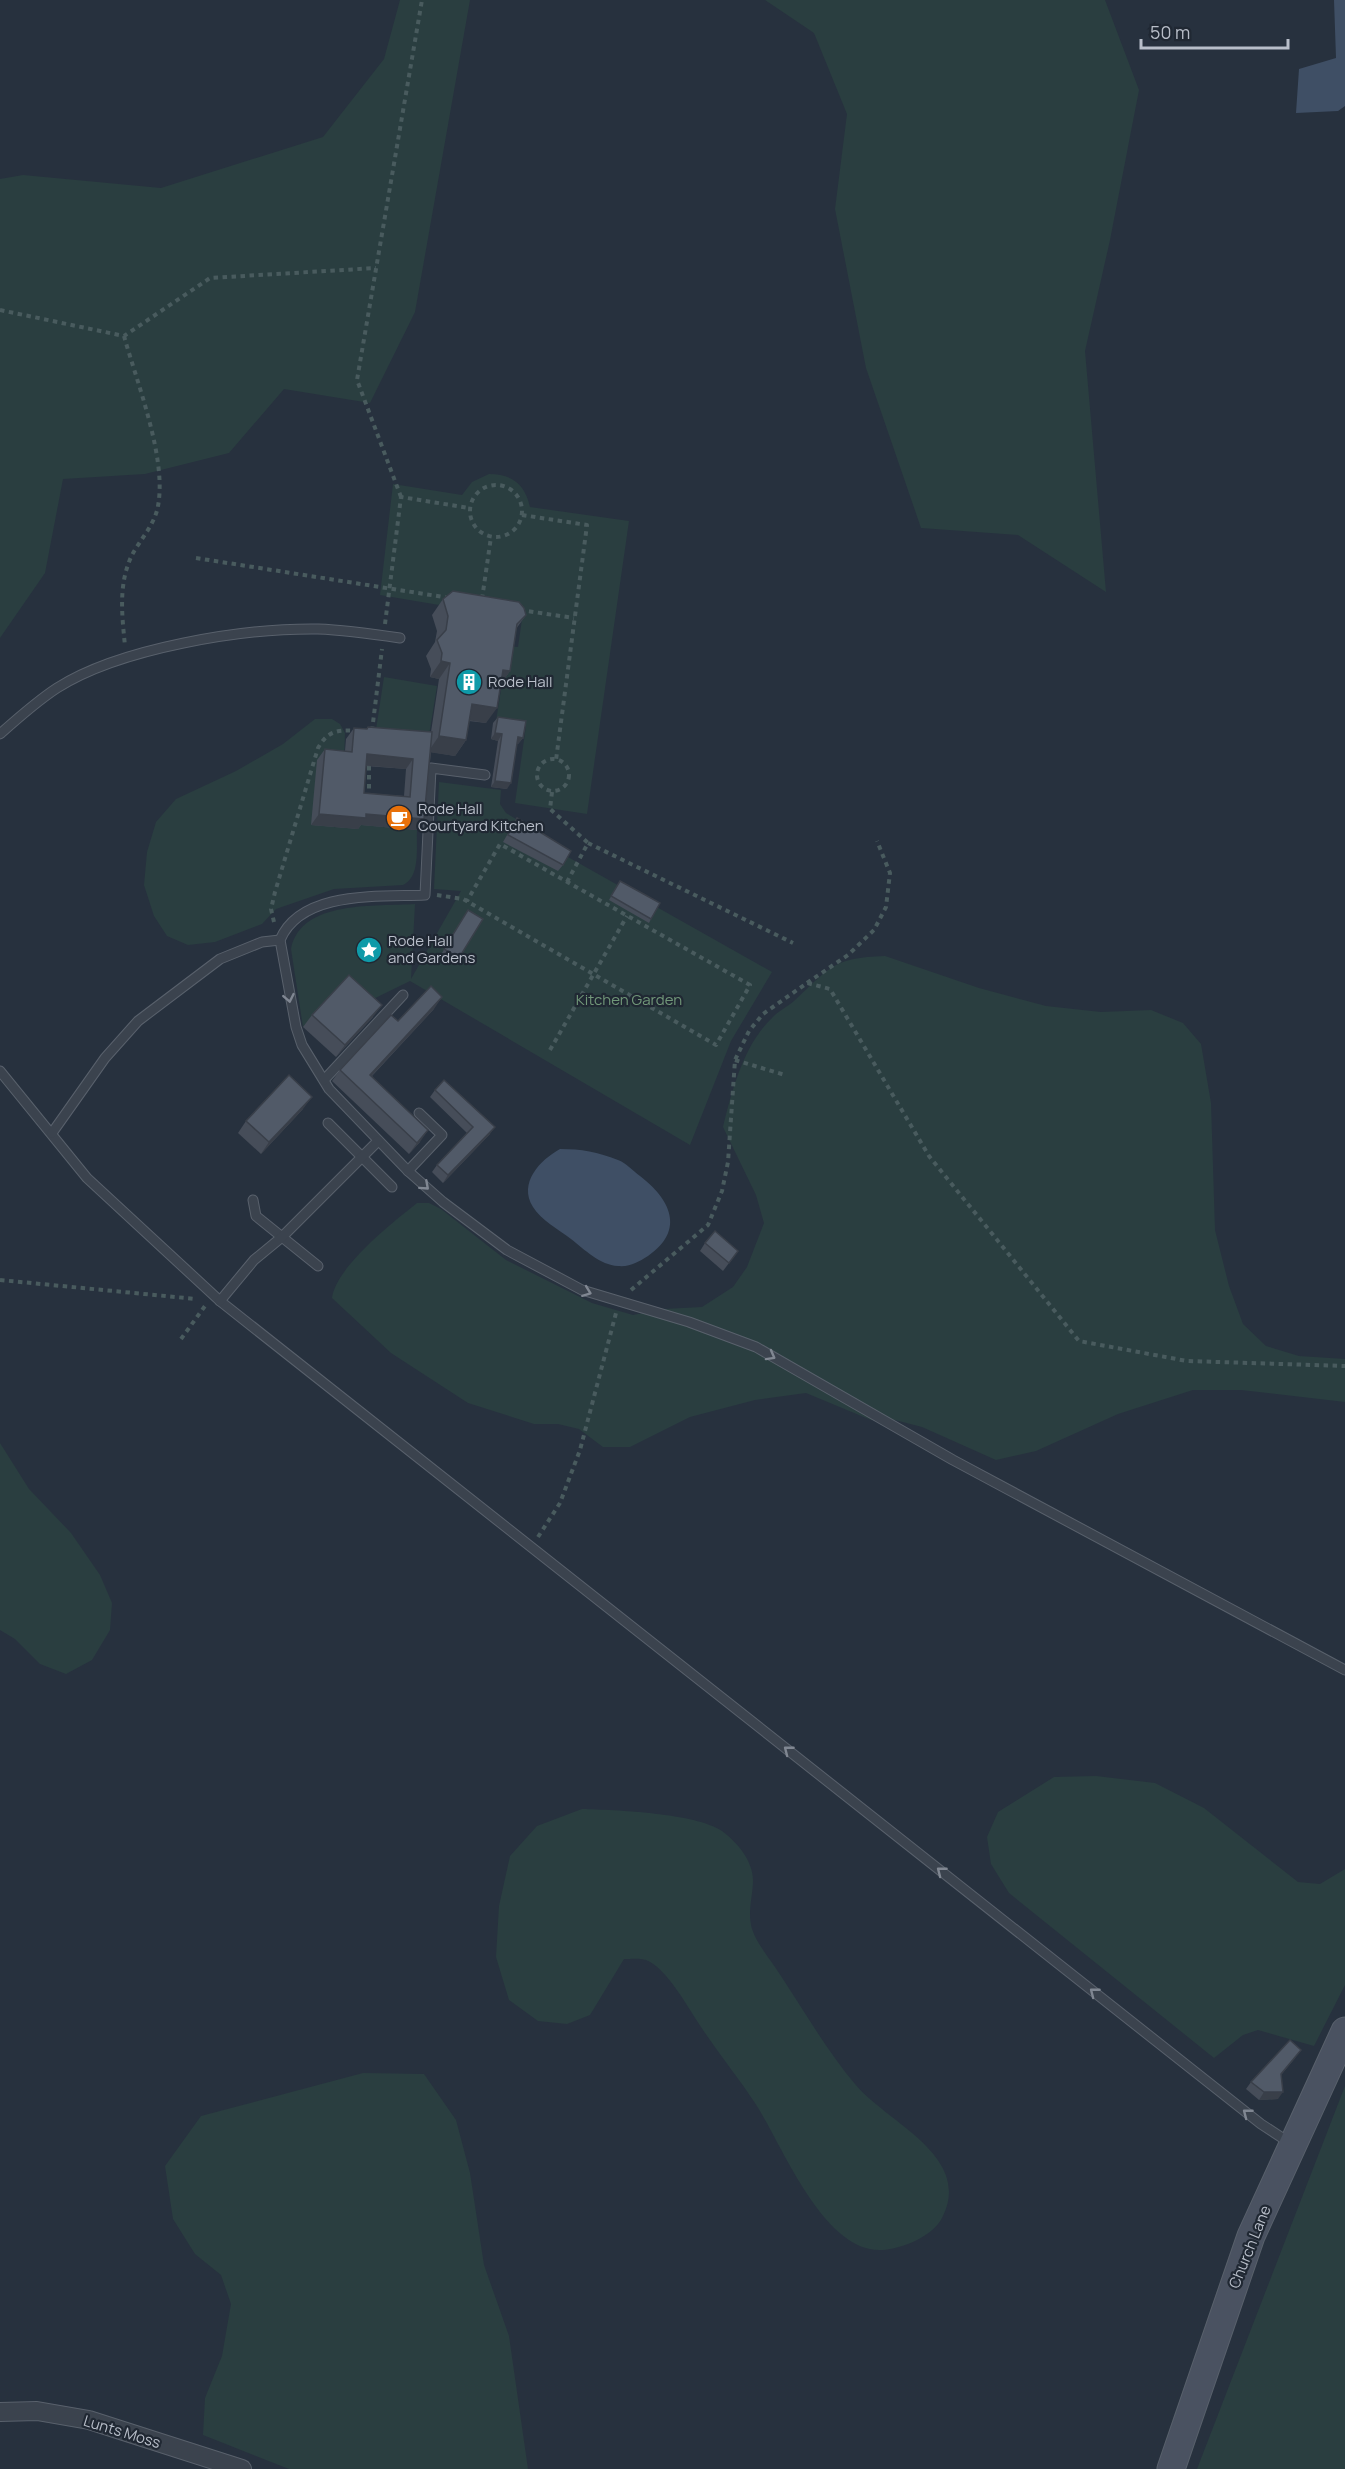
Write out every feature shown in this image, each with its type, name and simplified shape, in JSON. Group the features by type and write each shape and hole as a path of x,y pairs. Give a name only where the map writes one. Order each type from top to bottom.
{"street":[{"name":"Church Lane","path":"1171,2469 1251,2236 1295,2146 1345,2031"},
{"name":"Lunts Moss","path":"0,2412 38,2411 89,2420 242,2469"}],"lane":[{"path":"0,734 58,687 127,659 172,646 318,629 400,638"},
{"path":"486,775 431,768 425,895 332,902 295,917 285,928 280,940 296,1027 302,1045 324,1080 378,1141 443,1202 507,1250 582,1290 618,1303 689,1322 756,1347 953,1460 1345,1670"},
{"path":"52,1133 105,1058 138,1021 220,959 240,948 280,940"},
{"path":"324,1080 403,995"},
{"path":"0,1071 87,1178 184,1271 220,1301 1252,2117 1295,2146"},
{"path":"408,1171 442,1135 419,1113"},
{"path":"327,1123 392,1187"},
{"path":"220,1301 254,1260 282,1237 378,1141"},
{"path":"253,1200 256,1216 318,1266"}],"path":[{"path":"280,940 271,909 318,748 325,737 338,730 372,736 401,497 357,380 422,0"},
{"path":"0,310 124,336 210,278 376,268"},
{"path":"124,336 157,456 160,487 158,510 132,556 123,582 122,619 127,659"},
{"path":"498,485 507,487 519,499 522,515 514,530 499,537 491,537 476,528 469,508 475,495 481,489 498,485"},
{"path":"401,497 469,508"},
{"path":"522,515 587,525 556,760"},
{"path":"481,603 491,537"},
{"path":"196,558 458,600"},
{"path":"514,609 574,618"},
{"path":"556,760 568,769 569,780 562,789 552,792 543,788 537,774 546,761 556,760"},
{"path":"369,766 367,795 378,796"},
{"path":"552,792 550,809 588,843 793,943"},
{"path":"532,1547 560,1503 580,1450 618,1303 708,1225 722,1191 728,1162 735,1099 735,1060 749,1031 763,1014 848,955 874,930 886,907 890,873 877,841"},
{"path":"567,882 588,843"},
{"path":"425,895 458,897 467,901 716,1046 750,986 500,844 467,901"},
{"path":"549,1050 627,916"},
{"path":"807,983 830,989 929,1156 1079,1341 1187,1361 1345,1366"},
{"path":"735,1060 785,1075"},
{"path":"0,1280 220,1301"},
{"path":"181,1339 208,1300"}],"green space":[{"path":"400,0 470,0 415,312 370,403 284,389 229,453 145,474 63,479 45,573 0,638 0,179 23,175 161,188 323,137 384,59"},
{"path":"765,0 1105,0 1139,90 1110,240 1085,351 1106,592 1018,535 921,528 866,368 835,209 847,114 814,33"},
{"path":"489,474 511,478 521,486 530,507 629,521 587,814 515,803 526,726 496,721 508,646 518,647 522,619 380,595 393,484 462,495 472,482"},
{"path":"384,677 437,686 428,742 375,736"},
{"path":"315,719 332,719 340,724 345,733 344,762 358,824 417,830 415,868 409,881 403,885 334,889 276,909 262,924 215,942 188,945 167,936 154,916 144,885 147,852 156,822 176,799 236,771 283,744"},
{"name":"Kitchen Garden","path":"439,782 501,790 500,804 506,813 571,851 568,857 772,972 731,1041 690,1145 410,981 361,1005 340,987 303,1027 291,949 298,933 309,921 342,909 415,904 411,979 461,891 434,889"},
{"path":"885,956 979,988 1046,1006 1101,1012 1151,1010 1183,1023 1201,1044 1211,1103 1215,1230 1229,1286 1243,1324 1266,1346 1299,1356 1345,1359 1345,1402 1241,1390 1193,1390 1118,1414 1036,1451 996,1460 922,1427 895,1420 871,1420 806,1393 755,1400 690,1417 630,1447 603,1447 579,1429 558,1424 534,1424 468,1403 391,1353 332,1298 343,1273 367,1246 417,1203 429,1203 441,1209 506,1260 592,1303 633,1315 664,1309 702,1307 733,1287 747,1267 764,1223 756,1195 723,1127 735,1083 747,1054 762,1029 774,1016 825,972 854,959"},
{"path":"0,1443 29,1489 71,1533 100,1575 112,1603 110,1630 92,1660 66,1674 40,1664 15,1639 0,1630"},
{"path":"1096,1776 1155,1783 1204,1808 1298,1882 1320,1884 1345,1869 1345,1985 1314,2046 1258,2030 1243,2035 1214,2058 1009,1893 991,1864 987,1837 998,1812 1054,1777"},
{"path":"582,1809 655,1814 694,1820 722,1831 738,1846 747,1859 752,1873 751,1922 759,1944 844,2071 869,2098 922,2142 937,2159 946,2176 949,2196 938,2225 916,2240 899,2247 882,2250 861,2246 841,2234 823,2216 806,2193 755,2103 676,1989 654,1964 644,1959 624,1959 590,2015 567,2024 538,2021 509,2000 496,1957 499,1906 510,1856 537,1826"},
{"path":"363,2073 424,2074 456,2120 470,2173 484,2265 509,2336 528,2469 289,2469 203,2435 205,2398 222,2356 231,2304 221,2275 195,2254 173,2219 165,2166 201,2116"},
{"path":"1345,2086 1345,2469 1197,2469"}],"water":[{"path":"1334,0 1345,0 1345,106 1338,111 1296,113 1299,69 1336,58"},
{"path":"560,1149 589,1152 618,1160 651,1185 666,1205 670,1215 667,1236 660,1246 634,1264 611,1265 593,1256 541,1216 529,1198 530,1181 533,1173 545,1159"}],"building":[{"name":"Rode Hall","path":"453,591 519,602 526,615 517,624 510,671 503,670 497,708 472,704 466,740 439,736 450,663 441,661 442,653 437,640 446,630 448,616 443,599"},
{"path":"498,717 526,721 523,738 518,737 511,783 495,781 502,734 495,733"},
{"path":"368,727 432,732 424,819 366,814 366,818 319,814 325,749 352,752 354,728 367,729","holes":["367,754 413,759 410,797 364,793"]},
{"path":"517,818 571,851 563,865 508,835"},
{"path":"620,881 660,903 651,919 611,896"},
{"path":"468,910 483,919 459,958 444,949"},
{"path":"349,975 382,1005 345,1045 312,1015"},
{"path":"431,986 442,997 370,1075 428,1130 417,1143 340,1070 391,1015 398,1021"},
{"path":"289,1075 312,1097 269,1142 246,1121"},
{"path":"444,1080 495,1127 448,1175 437,1165 473,1127 435,1090"},
{"path":"715,1231 738,1251 729,1263 705,1243"},
{"path":"1290,2040 1301,2050 1281,2074 1283,2092 1264,2092 1251,2082"}],"place":[{"name":"Rode Hall","path":"469,682"},
{"name":"Rode Hall Courtyard Kitchen","path":"399,818"},
{"name":"Rode Hall and Gardens","path":"369,950"}]}
